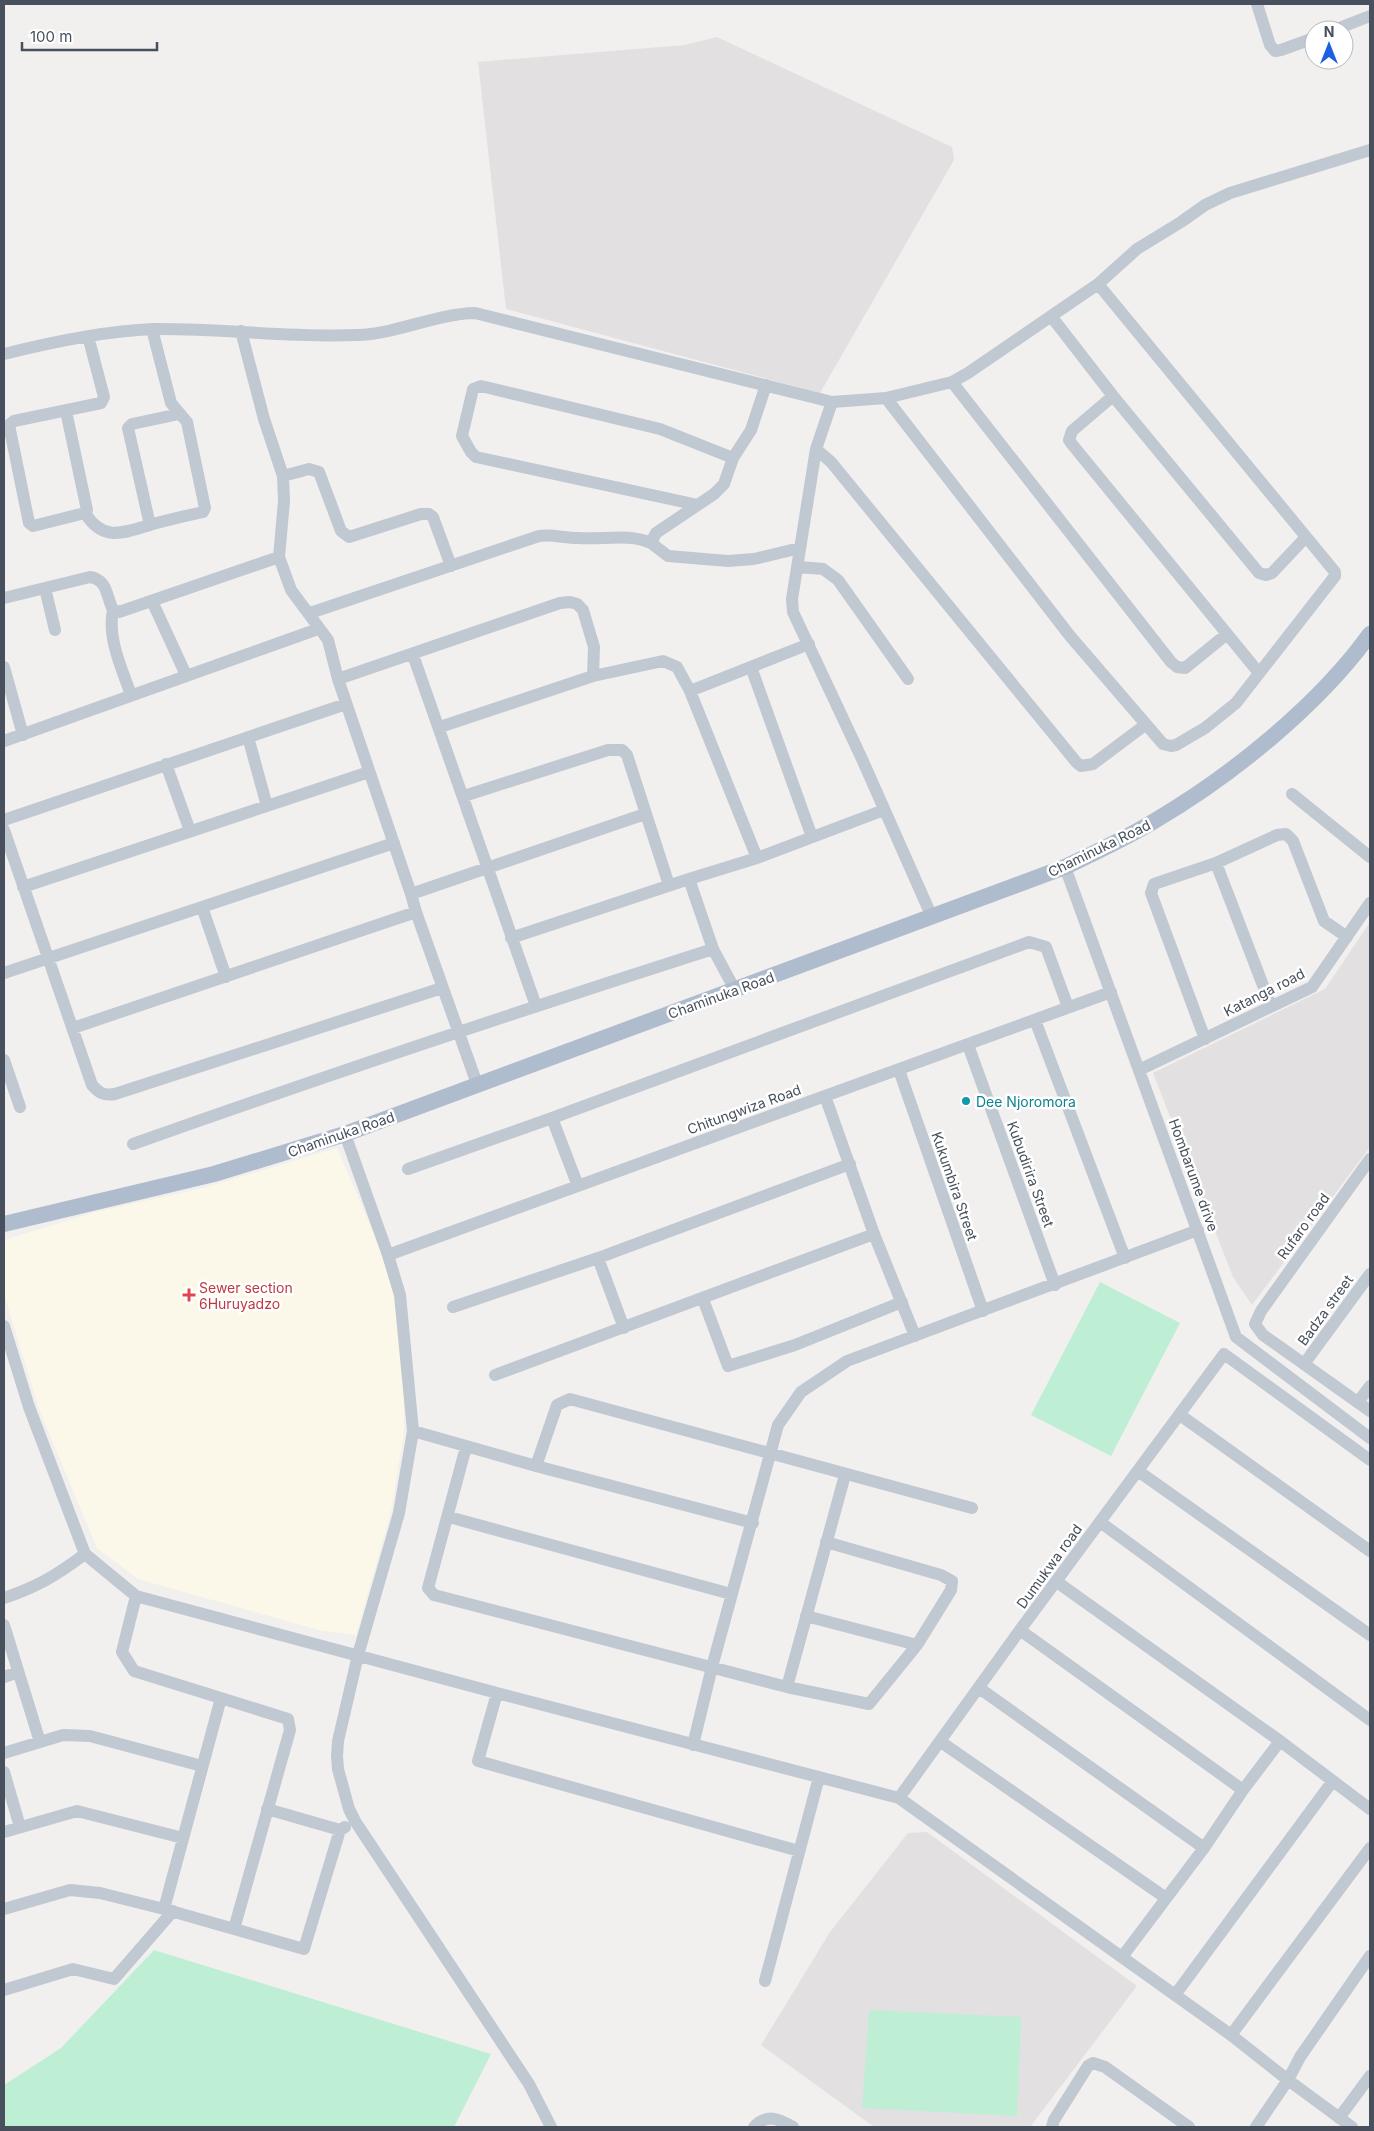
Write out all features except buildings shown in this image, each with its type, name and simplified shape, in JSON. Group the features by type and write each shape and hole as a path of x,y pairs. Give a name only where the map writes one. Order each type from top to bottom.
{"main road":[{"name":"Chaminuka Road","path":"4,1224 214,1174 345,1134 476,1084 932,918 1065,867 1156,820 1193,797 1248,757 1300,712 1370,634"}],"street":[{"path":"1257,4 1270,45 1275,50 1282,50 1304,42"},
{"path":"1354,22 1370,16"},
{"path":"4,354 88,336 152,329 358,335 387,332 426,320 475,313 832,402 886,398 952,382 1098,284 1137,249 1205,205 1230,193 1370,150"},
{"path":"886,398 1070,636 1163,744 1176,745 1225,714 1236,703 1335,576 1335,572 1098,284"},
{"path":"1051,316 1113,396 1259,573 1266,575 1272,573 1306,538"},
{"path":"85,513 91,524 99,530 109,533 126,533 203,512 205,508 187,422 170,403 152,329"},
{"path":"241,331 264,419 283,476 284,501 279,557 291,590 310,613 318,629 328,640 338,680 476,1084"},
{"path":"66,411 88,508 85,513 36,526 29,523 9,425 14,421 101,403 104,397 88,336"},
{"path":"952,382 1171,662 1177,667 1185,668 1227,634"},
{"path":"651,543 656,533 718,491 724,484 734,458 751,430 766,385"},
{"path":"698,505 476,457 462,436 473,389 481,386 660,429 734,458"},
{"path":"1113,396 1072,431 1069,440 1259,673"},
{"path":"832,402 816,449 800,548 792,605 793,612 932,918"},
{"path":"150,525 128,428 132,424 179,414"},
{"path":"816,449 831,462 1076,763 1081,766 1093,764 1145,725"},
{"path":"283,476 309,469 319,472 341,531 346,536 353,536 422,514 429,514 433,517 452,566"},
{"path":"310,613 514,544 550,535 576,538 636,538 651,543 668,556 728,561 754,559 800,548"},
{"path":"112,610 119,612 279,557"},
{"path":"798,567 824,570 838,580 908,679"},
{"path":"4,598 90,577 98,578 106,590 112,610 110,620 114,642 131,695"},
{"path":"45,588 55,630"},
{"path":"152,601 186,675"},
{"path":"338,680 560,603 570,602 577,604 583,610 594,647 593,676"},
{"path":"4,741 318,629"},
{"path":"690,691 809,644"},
{"path":"414,655 536,1006"},
{"path":"440,727 593,676 663,661 677,667 690,691 756,858"},
{"path":"4,667 9,679 22,735"},
{"path":"751,667 812,837"},
{"path":"4,820 346,704"},
{"path":"248,737 268,806"},
{"path":"464,796 615,749 622,750 627,755 669,885"},
{"path":"166,764 190,831"},
{"path":"23,887 369,772"},
{"path":"1292,794 1370,857"},
{"path":"511,938 756,858 884,810"},
{"path":"411,894 645,814"},
{"path":"4,830 92,1085 106,1095 115,1094 442,988"},
{"path":"1205,1039 1151,893 1154,884 1216,863 1277,835 1286,834 1294,841 1324,921 1347,937"},
{"path":"4,973 394,843"},
{"path":"1216,863 1271,1006"},
{"name":"Hombarume drive","path":"1065,867 1236,1337 1370,1438"},
{"path":"689,879 713,949 735,990"},
{"path":"202,907 226,977"},
{"name":"Katanga road","path":"1139,1070 1312,987 1369,908"},
{"path":"73,1028 416,912"},
{"path":"408,1169 552,1118 1028,942 1046,947 1068,1007"},
{"path":"133,1144 301,1085 713,949"},
{"name":"Chitungwiza Road","path":"388,1255 1111,992"},
{"path":"1035,1020 1125,1258"},
{"name":"Kubudirira Street","path":"968,1045 1055,1285"},
{"path":"4,1060 20,1107"},
{"name":"Kukumbira Street","path":"899,1070 982,1311"},
{"path":"825,1096 874,1234 915,1336"},
{"path":"552,1118 578,1186"},
{"path":"345,1134 388,1255 400,1296 414,1431 399,1513 358,1655 336,1756 344,1792 354,1821 529,2084 551,2127"},
{"name":"Rufaro road","path":"1304,1364 1262,1335 1255,1324 1261,1310 1370,1159"},
{"path":"453,1307 598,1258 850,1164"},
{"path":"693,1745 712,1667 778,1425 801,1392 847,1361 1055,1285 1198,1230"},
{"path":"495,1375 874,1234"},
{"path":"598,1258 624,1328"},
{"name":"Badza street","path":"1304,1364 1370,1274"},
{"path":"703,1299 728,1366 795,1345 902,1302"},
{"path":"4,1326 7,1350 85,1554 136,1596 497,1694 899,1798 1231,2035 1352,2127"},
{"name":"Dumukwa road","path":"899,1798 1020,1630 1224,1354 1370,1460"},
{"path":"1304,1364 1370,1411"},
{"path":"1358,1402 1370,1386"},
{"path":"536,1466 557,1405 570,1399 972,1508"},
{"path":"1180,1415 1370,1551"},
{"path":"414,1431 466,1447 752,1523"},
{"path":"466,1447 449,1517 428,1588 434,1595 787,1687 869,1704 917,1645 951,1590 952,1581 941,1574 826,1542"},
{"path":"1138,1470 1370,1635"},
{"path":"787,1687 845,1475"},
{"path":"449,1517 732,1594"},
{"path":"1100,1522 1370,1720"},
{"path":"4,1598 29,1589 55,1576 85,1554"},
{"path":"1057,1582 1280,1741 1370,1809"},
{"path":"136,1596 122,1652 134,1671 288,1719 290,1730 234,1929"},
{"path":"806,1616 917,1645"},
{"path":"4,1625 40,1742"},
{"path":"1020,1630 1243,1790"},
{"path":"4,1677 18,1672"},
{"path":"979,1688 1204,1848"},
{"path":"497,1694 478,1761 799,1851"},
{"path":"4,1990 73,1969 114,1979 168,1910 183,1838 221,1698"},
{"path":"4,1753 63,1734 90,1736 202,1766"},
{"path":"1122,1957 1204,1848 1243,1790 1280,1741"},
{"path":"941,1742 1166,1898"},
{"path":"4,1772 20,1827"},
{"path":"765,1981 819,1776"},
{"path":"1175,1995 1332,1782"},
{"path":"267,1809 340,1830"},
{"path":"4,1832 77,1811 183,1838"},
{"path":"4,1909 70,1890 100,1894 168,1910 304,1948 340,1830 354,1821"},
{"path":"1231,2035 1370,1848"},
{"path":"1256,2127 1288,2080 1300,2057 1370,1956"},
{"path":"1052,2127 1054,2120 1088,2066 1093,2063 1106,2067 1189,2127"},
{"path":"1340,2118 1370,2076"},
{"path":"754,2127 762,2120 770,2118 778,2118 793,2127"}],"shaded area":[{"path":"717,37 952,147 954,160 820,393 506,309 478,62 685,45"},
{"path":"1370,922 1370,1147 1252,1305 1233,1277 1153,1073 1325,989"},
{"path":"337,1148 404,1305 404,1432 391,1512 356,1635 319,1630 138,1579 97,1548 39,1409 4,1294 4,1240 96,1212 207,1187"},
{"path":"927,1832 1137,1986 1030,2127 874,2127 761,2045 830,1932 908,1833"}],"green space":[{"path":"1100,1282 1180,1323 1111,1456 1031,1415"},
{"path":"154,1950 491,2054 454,2127 4,2127 4,2085 61,2048"},
{"path":"869,2010 1021,2017 1017,2116 862,2108"}],"place":[{"name":"Dee Njoromora","path":"966,1101"},
{"name":"Sewer section 6Huruyadzo","path":"189,1295"}]}
